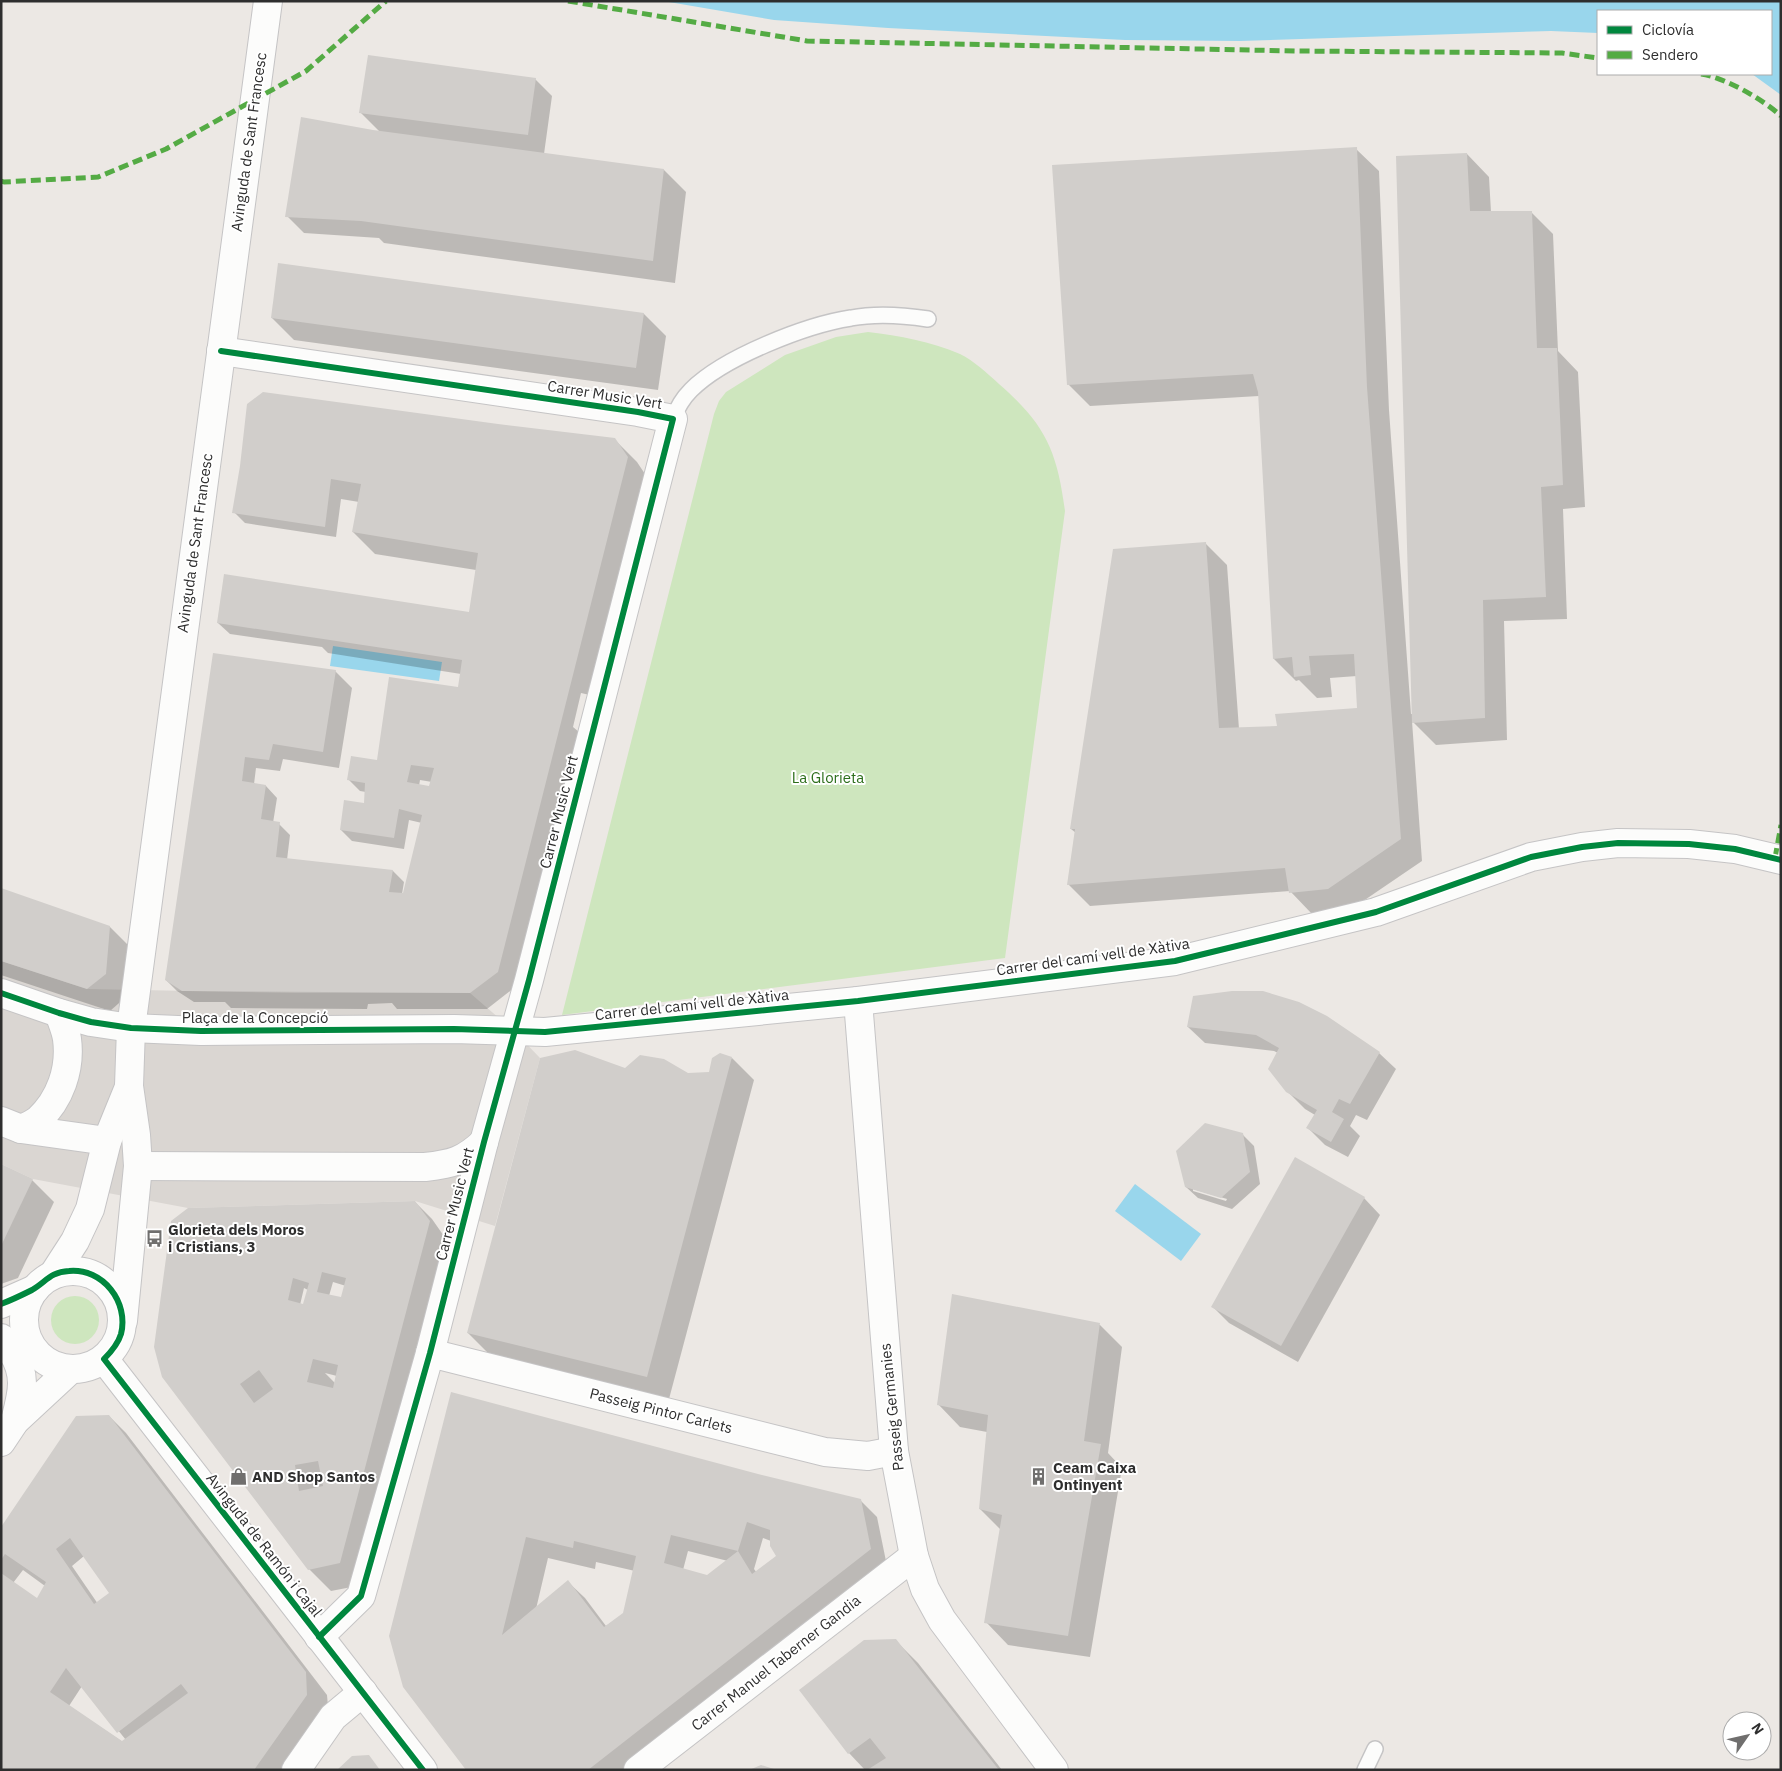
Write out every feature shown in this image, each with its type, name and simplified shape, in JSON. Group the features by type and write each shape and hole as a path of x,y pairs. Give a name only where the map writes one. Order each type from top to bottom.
{"street":[{"name":"Avinguda de Sant Francesc","path":"123,1321 138,1166 129,1086 131,1028 268,1"},
{"name":"Carrer Music Vert","path":"221,351 638,412 673,419 430,1353 361,1596 319,1636"},
{"name":"Carrer del camí vell de Xàtiva","path":"515,1032 545,1032 858,1001 1175,961 1376,912 1531,857 1582,847 1618,844 1689,844 1735,849 1781,860"},
{"name":"Plaça de la Concepció","path":"1,993 91,1022 131,1028 201,1031 454,1029 515,1032"},
{"name":"Passeig Germanies","path":"858,1001 894,1451 914,1556 925,1589 942,1620 1054,1770"},
{"path":"11,1125 36,1122 55,1099 63,1080 68,1057 67,1038 59,1013"},
{"name":"Avinguda de Sant Francesc","path":"44,1282 75,1240 90,1209 106,1141 129,1086"},
{"path":"11,1125 106,1141"},
{"path":"138,1166 425,1167 457,1161 470,1155 484,1142"},
{"path":"1,1304 44,1282 69,1271 86,1272 100,1279 112,1290 120,1305 123,1321 121,1335 114,1349 104,1359 88,1368 70,1370 55,1366 42,1359 31,1347 25,1333 24,1317 27,1302 44,1282"},
{"path":"1,1338 17,1359 23,1378 22,1392 8,1431"},
{"name":"Passeig Pintor Carlets","path":"430,1353 824,1452 868,1456 894,1451"},
{"name":"Avinguda de Ramón i Cajal","path":"104,1359 424,1770"},
{"path":"8,1431 70,1370"},
{"name":"Carrer Manuel Taberner Gandia","path":"638,1770 914,1556"},
{"path":"296,1770 332,1717 363,1692"}],"lane":[{"path":"673,419 684,399 701,382 735,360 779,340 810,328 850,318 878,315 928,318"},
{"path":"1364,1770 1375,1749"}],"green space":[{"name":"La Glorieta","path":"868,332 926,342 960,354 975,364 1015,398 1028,412 1046,440 1058,471 1065,511 1005,958 562,1015 714,414 719,401 726,392 785,355 836,337"},
{"path":"75,1296 84,1298 92,1303 97,1311 99,1320 97,1329 92,1337 84,1342 75,1344 66,1342 58,1337 53,1329 51,1320 53,1311 58,1303 66,1298"}],"shaded area":[{"path":"1,961 87,989 295,993 470,993 515,1032 540,1058 495,1226 415,1201 188,1208 33,1179 1,1164"}],"water":[{"path":"663,1 1781,1 1781,95 1753,75 1772,75 1772,10 1597,10 1597,33 1551,31 1240,41 1125,40 888,28 774,20"},
{"path":"333,646 442,662 439,681 330,666"},
{"path":"1135,1184 1201,1234 1181,1261 1115,1211"}],"building":[{"path":"368,55 536,78 528,135 359,113"},
{"path":"301,117 373,130 664,169 653,261 361,221 285,217"},
{"path":"1357,147 1367,387 1401,839 1328,889 1289,893 1285,868 1067,885 1075,829 1070,829 1113,549 1206,542 1219,728 1277,726 1275,714 1357,708 1354,654 1309,656 1311,675 1294,677 1292,657 1273,659 1258,392 1253,374 1067,385 1052,165"},
{"path":"1467,153 1470,211 1532,211 1537,348 1557,348 1563,485 1541,487 1546,597 1483,600 1485,718 1412,723 1396,156"},
{"path":"278,263 644,313 636,368 271,318"},
{"path":"263,392 615,438 628,457 498,972 470,993 182,991 165,980 213,653 336,670 323,752 273,744 269,760 245,757 242,781 266,785 261,819 280,822 276,857 393,870 389,892 403,893 422,815 399,809 394,838 340,830 344,800 364,803 365,783 347,780 351,756 377,760 389,677 458,687 462,660 217,623 224,574 469,612 478,553 352,532 361,484 331,479 325,527 232,513 240,466 247,404","holes":["411,765 434,768 429,786 407,782"]},
{"path":"1,888 110,926 106,974 87,989 1,961"},
{"path":"1232,991 1263,991 1299,1002 1327,1016 1380,1052 1350,1104 1339,1099 1332,1112 1344,1119 1331,1142 1306,1128 1317,1110 1286,1092 1268,1069 1279,1048 1256,1035 1187,1027 1193,996"},
{"path":"575,1050 625,1068 640,1055 664,1059 688,1073 709,1072 712,1058 720,1053 732,1057 647,1377 467,1333 540,1058"},
{"path":"1205,1123 1243,1133 1250,1172 1221,1198 1185,1187 1176,1151"},
{"path":"1295,1157 1365,1197 1281,1346 1211,1307"},
{"path":"1,1164 33,1179 1,1246"},
{"path":"415,1201 430,1221 340,1563 308,1570 162,1377 154,1347 171,1221 188,1208","holes":["322,1272 346,1278 341,1297 317,1292","293,1278 309,1283 303,1304 288,1300","313,1359 338,1365 333,1388 307,1382","259,1370 273,1389 254,1403 240,1384","318,1461 323,1486 299,1491 295,1465"]},
{"name":"Ceam Caixa Ontinyent","path":"952,1294 1100,1323 1084,1441 1101,1444 1068,1636 984,1623 1002,1515 979,1509 988,1415 937,1405"},
{"path":"451,1392 758,1474 861,1499 871,1549 588,1770 466,1770 403,1687 389,1636","holes":["747,1522 770,1530 770,1546 776,1556 752,1574 738,1551","671,1535 738,1551 707,1575 664,1563","526,1537 573,1548 574,1541 636,1556 623,1613 604,1627 568,1580 502,1635"]},
{"path":"109,1415 306,1672 307,1695 254,1770 1,1770 1,1573 37,1598 46,1582 5,1554 1,1560 1,1527 76,1416","holes":["70,1538 109,1593 94,1604 56,1549","66,1668 117,1733 181,1684 188,1693 122,1741 50,1692"]},
{"path":"896,1639 999,1770 867,1770 886,1758 870,1738 848,1754 799,1690 864,1640"},
{"path":"369,1755 380,1770 337,1770 352,1756"},
{"path":"761,1765 774,1769 774,1770 749,1770"}],"marked path":[{"path":"1,181 98,177 166,149 306,71 386,1"},
{"path":"568,1 807,41 1297,51 1562,53 1597,58"},
{"path":"1706,75 1732,84 1765,103 1781,116"},
{"path":"1775,858 1781,825"}],"cycle path":[{"path":"221,351 638,412 673,419 529,980 484,1142 430,1353 361,1596 319,1637"},
{"path":"1,993 91,1022 131,1028 201,1031 454,1029 545,1032 858,1001 1175,961 1376,912 1531,857 1582,847 1618,843 1689,844 1735,849 1781,860"},
{"path":"1,1304 32,1290 57,1273 69,1271 93,1275 111,1289 121,1310 121,1334 112,1351 104,1359 423,1770"}],"place":[{"name":"Glorieta dels Moros i Cristians, 3","path":"154,1239"},
{"name":"AND Shop Santos","path":"238,1477"},
{"name":"Ceam Caixa Ontinyent","path":"1039,1477"}]}
